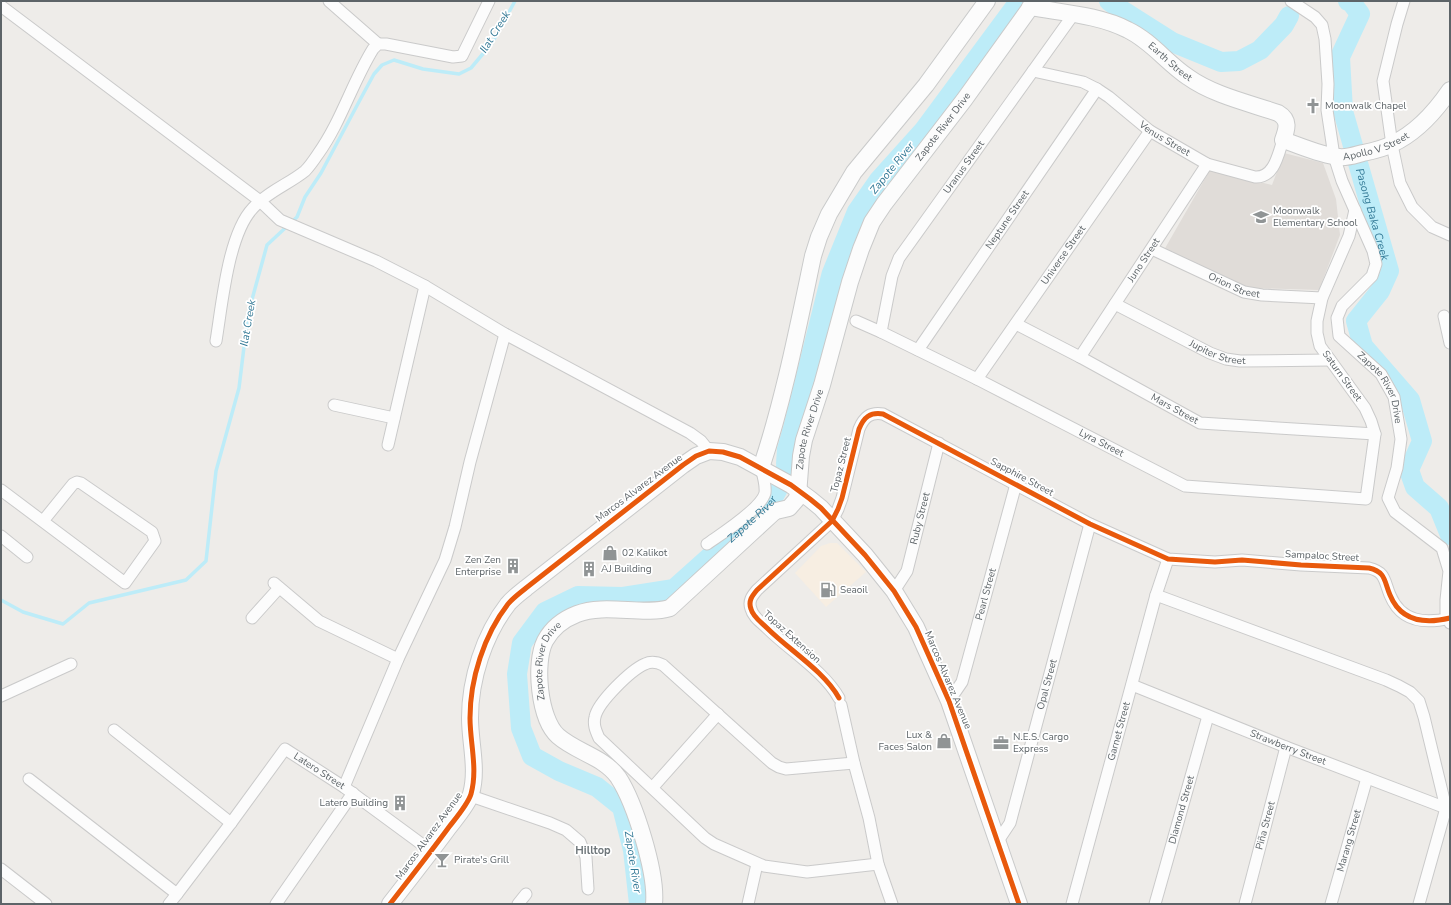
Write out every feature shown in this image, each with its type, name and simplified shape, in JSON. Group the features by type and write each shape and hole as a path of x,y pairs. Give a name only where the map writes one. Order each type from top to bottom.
{"main road":[{"path":"768,472 774,429 785,388 814,256 819,237 829,214 854,172 926,85 987,1"},
{"name":"Earth Street","path":"1033,4 1073,15 1095,19 1128,29 1138,35 1187,77 1199,84 1283,116 1287,121 1283,140"},
{"name":"Zapote River Drive","path":"654,904 651,869 635,813 618,777 604,764 558,736 546,717 542,700 540,675 545,641 562,621 578,613 605,610 659,610 670,608 773,513 790,508 796,500 795,488 804,440 822,385 850,282 872,222 884,204 964,100 1033,4"},
{"name":"Apollo V Street","path":"1283,140 1340,157 1368,152 1392,145 1420,126 1450,90"},
{"name":"Marcos Alvarez Avenue","path":"390,904 471,796 474,781 474,765 470,718 471,695 477,670 487,641 496,622 509,603 683,465 696,456 709,451 723,452 740,457 795,488 810,499 865,555 894,591 916,627 949,701 1019,904"}],"street":[{"path":"329,1 378,44 394,45 453,57 462,56 489,1"},
{"name":"Zapote River Drive","path":"1291,1 1315,16 1322,25 1325,39 1328,84 1327,110 1340,157 1342,181 1373,252 1376,264 1372,276 1342,306 1337,318 1339,336 1381,374 1394,397 1401,438 1397,468 1388,498 1396,512 1442,548 1448,571 1446,613 1449,620"},
{"path":"1404,1 1383,81 1392,145 1400,183 1412,208 1432,227 1450,235"},
{"path":"1,6 260,201 280,220 376,261 424,286 505,334 690,433 701,441 709,451"},
{"name":"Uranus Street","path":"881,332 892,276 899,258 1073,15"},
{"path":"216,341 227,272 240,228 252,208 305,170 318,154 329,136 368,57 378,44"},
{"name":"Venus Street","path":"1033,71 1083,82 1109,97 1150,131 1207,164 1254,177 1261,177 1272,169 1283,140"},
{"name":"Neptune Street","path":"918,350 1097,89"},
{"name":"Universe Street","path":"977,379 1150,131"},
{"name":"Juno Street","path":"1080,357 1207,164"},
{"name":"Saturn Street","path":"1355,210 1349,236 1322,298 1317,321 1317,333 1320,346 1365,408 1375,434 1366,499"},
{"name":"Orion Street","path":"1152,249 1244,292 1262,295 1322,298"},
{"path":"388,445 424,286"},
{"name":"Jupiter Street","path":"1115,304 1210,353 1226,359 1240,361 1330,360"},
{"path":"1444,316 1450,343"},
{"name":"Lyra Street","path":"856,320 977,379 1185,486 1366,499"},
{"name":"Mars Street","path":"1016,324 1080,357 1200,423 1375,434"},
{"path":"276,904 349,790 398,659 445,560 505,334"},
{"path":"334,405 394,418"},
{"name":"Sapphire Street","path":"868,415 875,413 883,414 1090,524 1168,559"},
{"name":"Topaz Street","path":"832,521 842,498 862,420 868,415"},
{"name":"Ruby Street","path":"894,591 907,571 939,443"},
{"path":"707,544 743,518 761,500 764,493 768,472"},
{"path":"1,490 125,583 155,540 152,532 77,482 43,521"},
{"name":"Pearl Street","path":"949,701 962,682 1016,484"},
{"name":"Topaz Extension","path":"832,521 757,590 752,596 750,603 754,615 781,641 821,674 832,686 840,702 854,763"},
{"name":"Opal Street","path":"998,841 1010,823 1090,524"},
{"path":"1,536 27,557"},
{"name":"Sampaloc Street","path":"1168,559 1215,562 1242,560 1301,565 1369,568 1377,570 1382,575 1385,579 1390,596 1402,613 1411,619 1421,621 1449,620"},
{"name":"Garnet Street","path":"1072,904 1156,595 1168,559"},
{"path":"252,618 277,585 319,621 398,659"},
{"path":"1156,595 1386,680 1410,692 1419,701 1446,808 1419,904"},
{"path":"878,864 807,872 757,864 714,844 705,838 653,787 599,738 594,724 595,716 599,708 621,682 645,664 658,662 772,763 779,767 786,769 854,763 869,818 878,864 892,904"},
{"path":"1,696 71,664"},
{"name":"Strawberry Street","path":"1132,685 1286,747 1446,808"},
{"path":"653,787 718,714"},
{"name":"Diamond Street","path":"1155,904 1208,716"},
{"path":"114,730 231,823 169,904"},
{"name":"Piña Street","path":"1245,904 1286,747"},
{"name":"Latero Street","path":"231,823 284,749 349,790 431,851"},
{"name":"Marang Street","path":"1331,904 1367,778"},
{"path":"29,779 177,894"},
{"path":"471,796 566,830 580,842 586,856 588,889"},
{"path":"748,904 757,864"},
{"path":"1,869 46,904"},
{"path":"518,904 526,894"}],"shaded area":[{"name":"Moonwalk Elementary School","path":"1284,153 1323,163 1336,199 1340,235 1319,290 1248,288 1164,250 1210,170 1272,185"},
{"name":"Seaoil","path":"830,543 837,543 866,572 826,607 795,573 821,546"}],"water":[{"path":"1007,1 1029,1 872,209 793,474 782,470 776,464 777,448 822,271 848,207 871,174 916,124"}],"waterway":[{"name":"Ilat Creek","path":"1,600 23,612 63,624 89,603 186,580 206,561 216,471 239,388 248,314 267,245 297,217 305,197 321,173 374,74 382,65 394,60 423,69 459,74 471,68 492,43 515,1"},
{"name":"Pasong Baka Creek","path":"1109,1 1172,42 1221,62 1239,61 1260,50 1284,25 1289,16"},
{"name":"Pasong Baka Creek","path":"1348,1 1351,2 1360,14 1340,57 1343,111 1389,271 1380,291 1356,321 1363,346 1410,400 1422,441 1409,470 1415,487 1439,508 1450,535"},
{"name":"Zapote River","path":"639,904 633,850 622,807 597,787 559,771 532,756 521,728 517,674 522,643 545,612 578,596 623,597 674,589 769,504 784,475 791,444"}],"cycle path":[{"path":"839,698 825,679 755,617 750,606 750,601 757,590 832,521 842,498 859,429 865,418 874,414 883,414 1090,524 1168,559 1215,562 1242,560 1301,565 1369,568 1379,572 1382,575 1395,604 1400,611 1407,616 1415,619 1432,621 1450,618"},
{"path":"390,904 465,806 471,794 474,775 470,727 473,688 485,643 499,616 508,604 526,588 683,465 696,456 709,451 723,452 740,457 791,485 810,499 821,508 865,555 894,591 916,627 949,701 1019,904"}],"place":[{"name":"Moonwalk Chapel","path":"1313,106"},
{"name":"Moonwalk Elementary School","path":"1261,217"},
{"name":"02 Kalikot","path":"610,553"},
{"name":"Zen Zen Enterprise","path":"513,566"},
{"name":"AJ Building","path":"589,569"},
{"name":"Seaoil","path":"828,590"},
{"name":"Lux & Faces Salon","path":"944,741"},
{"name":"N.E.S. Cargo Express","path":"1001,743"},
{"name":"Latero Building","path":"400,803"},
{"name":"Pirate's Grill","path":"442,860"}],"district":[{"name":"Hilltop","path":"593,850"}]}
